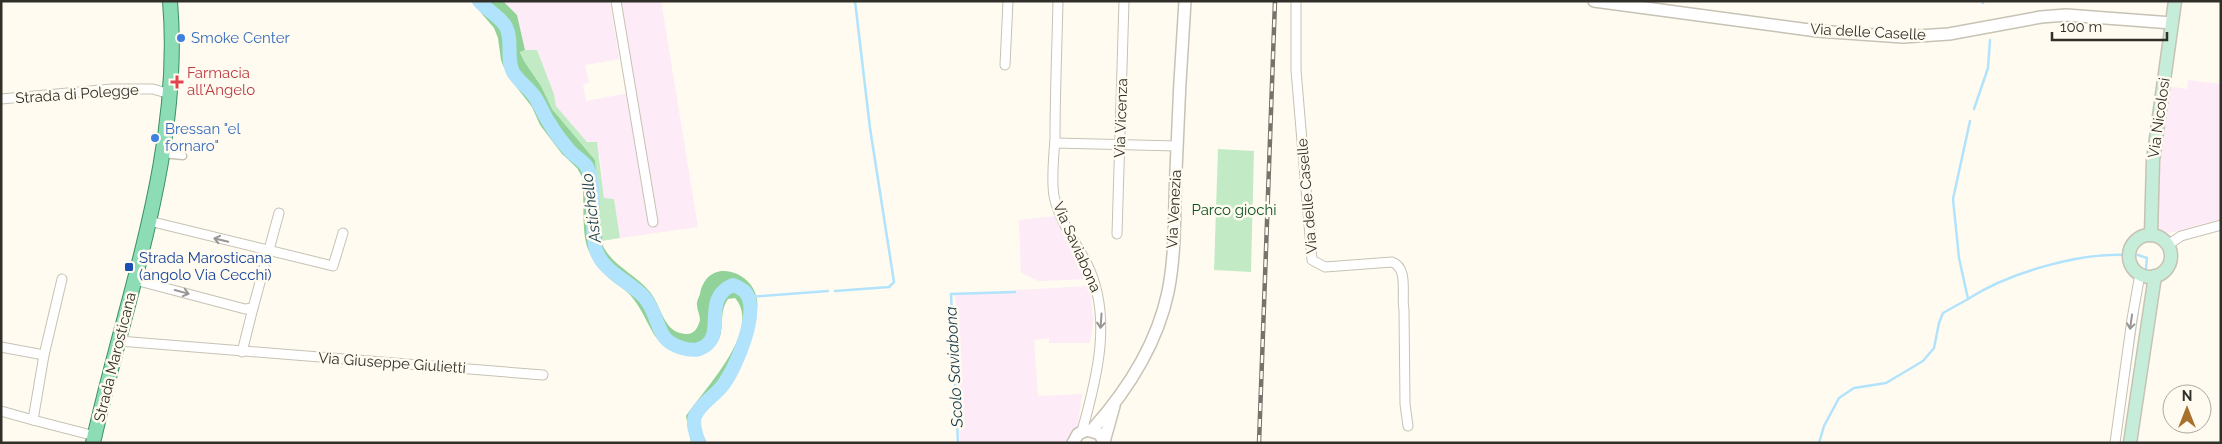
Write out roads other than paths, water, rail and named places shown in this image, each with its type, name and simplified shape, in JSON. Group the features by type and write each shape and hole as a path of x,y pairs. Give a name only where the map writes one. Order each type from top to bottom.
{"main road":[{"name":"Strada Marosticana","path":"94,439 149,221 161,154 170,94 170,1"},
{"name":"Via Nicolosi","path":"2151,235 2153,160 2175,1"},
{"path":"2151,235 2158,236 2168,245 2171,252 2170,264 2161,274 2155,276 2140,274 2131,263 2130,250 2138,239 2151,235"},
{"path":"2130,443 2155,276"}],"street":[{"path":"616,1 653,222"},
{"path":"1005,65 1008,1"},
{"name":"Via Saviabona","path":"1058,1 1054,194 1067,229 1088,265 1097,288 1102,312 1099,354 1087,431 1075,438 1073,443"},
{"name":"Via Vicenza","path":"1117,234 1124,1"},
{"name":"Via Venezia","path":"1087,431 1115,404 1132,376 1154,334 1168,292 1173,243 1185,1"},
{"name":"Via delle Caselle","path":"1296,1 1296,70 1312,260 1325,267 1392,262 1401,268 1403,274 1405,404 1408,426"},
{"name":"Via delle Caselle","path":"1594,1 1817,31 1903,37 1949,34 2066,15 2172,23"},
{"name":"Strada di Polegge","path":"153,89 171,76"},
{"name":"Strada di Polegge","path":"1,100 68,92 153,89 170,94"},
{"path":"1054,143 1177,146"},
{"path":"161,154 183,156"},
{"path":"242,352 279,213"},
{"path":"149,221 269,252 333,266 342,233"},
{"path":"2168,245 2181,236 2221,225"},
{"path":"2115,443 2140,274"},
{"path":"33,420 44,355 62,279"},
{"path":"135,280 245,309 253,308"},
{"name":"Via Giuseppe Giulietti","path":"119,341 543,375"},
{"path":"1,347 44,355"},
{"name":"Via Venezia","path":"1104,442 1115,404"},
{"path":"1,411 94,439"},
{"path":"1087,431 1100,434 1104,442"}],"waterway":[{"name":"Astichello","path":"479,1 501,20 506,27 513,72 535,97 554,131 572,153 587,167 592,186 594,240 599,258 610,270 644,297 667,340 677,346 691,350 699,349 708,344 713,336 715,309 723,291 733,285 746,293 750,302 750,313 745,340 728,377 720,389 701,407 695,416 694,426 699,443"},
{"path":"835,291 889,287 894,282 870,128 855,1"},
{"path":"1974,109 1988,68 1990,40"},
{"path":"1970,121 1953,199 1959,258 1968,299 2003,281 2045,266 2088,257 2128,255"},
{"path":"2138,255 2147,258 2145,278"},
{"path":"748,297 828,291"},
{"name":"Scolo Saviabona","path":"958,443 951,294 1015,292"},
{"path":"1819,443 1824,426 1839,398 1854,388 1886,383 1923,361 1934,348 1943,313 1968,299"},
{"path":"2129,372 2138,309"}],"railway":[{"path":"1259,443 1275,1"}],"place":[{"name":"Smoke Center","path":"181,38"},
{"name":"Farmacia all'Angelo","path":"177,82"},
{"name":"Bressan \"el fornaro\"","path":"155,138"},
{"name":"Strada Marosticana (angolo Via Cecchi)","path":"129,267"}],"park label":[{"name":"Parco giochi","path":"1234,210"}]}
